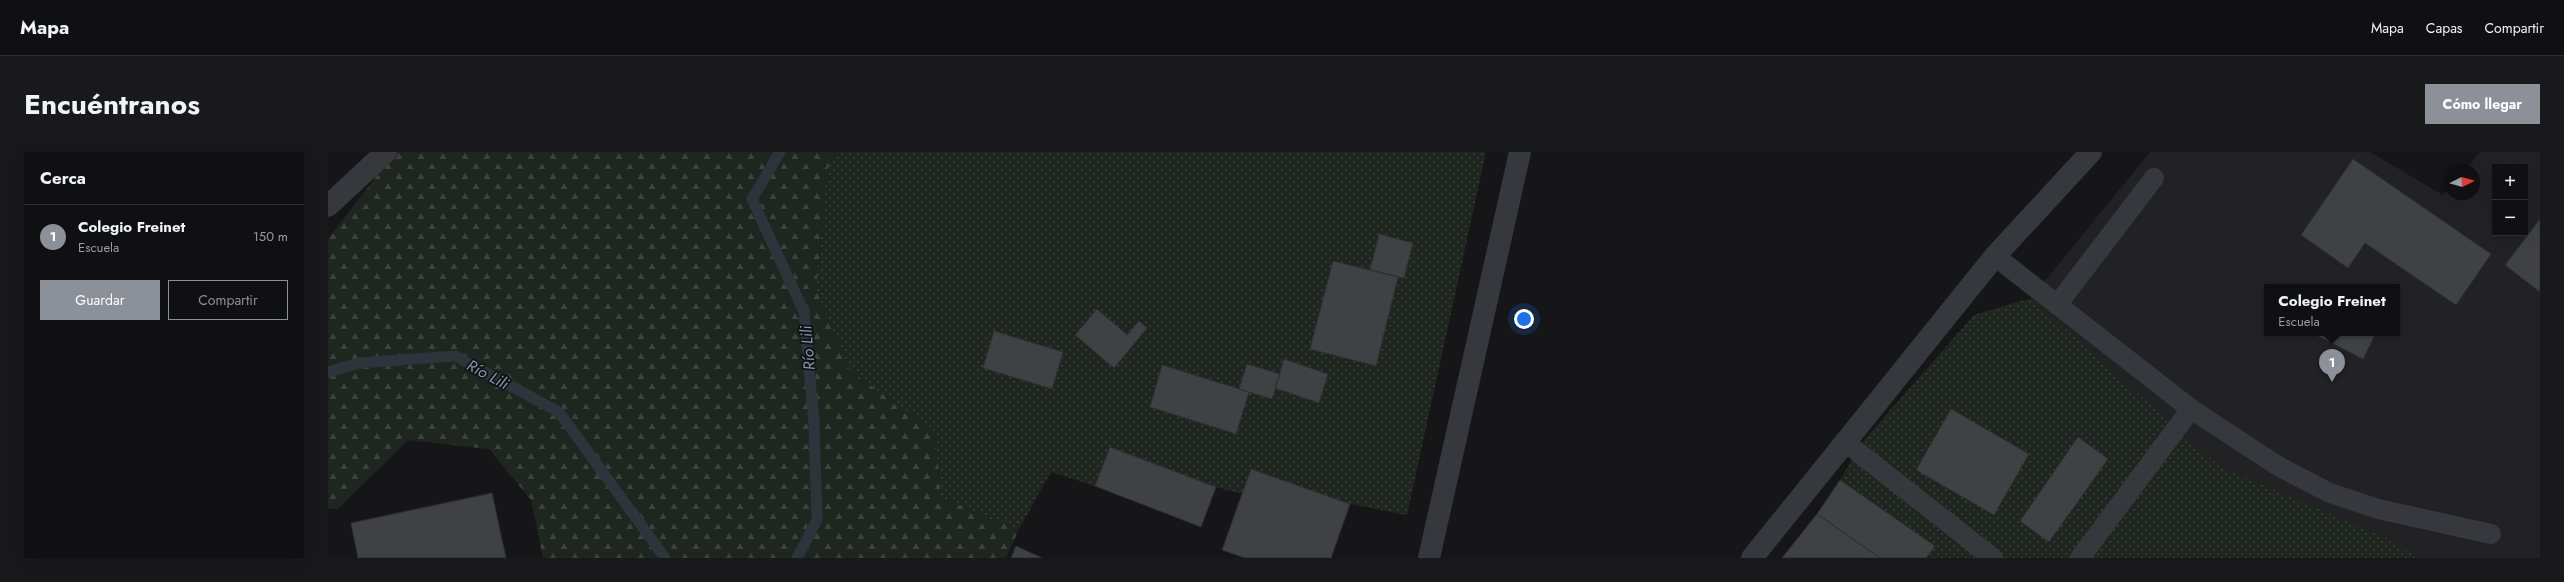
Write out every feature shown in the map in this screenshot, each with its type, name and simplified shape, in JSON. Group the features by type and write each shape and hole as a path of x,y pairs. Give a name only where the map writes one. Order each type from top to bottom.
{"street":[{"path":"328,206 386,152"},
{"path":"1429,558 1520,152"},
{"path":"1752,558 1995,256 2091,152"}],"lane":[{"path":"2057,305 2154,178"},
{"path":"1995,256 2191,409 2278,466 2330,493 2378,510 2491,534"},
{"path":"2080,558 2191,409"},
{"path":"1845,442 1993,558"}],"shaded area":[{"path":"2150,152 2370,152 2443,195 2444,194 2444,200 2480,200 2480,164 2470,164 2480,152 2540,152 2540,558 2421,558 2384,537 2219,466 2031,298"}],"green space":[{"path":"395,152 836,152 827,171 816,290 850,371 935,431 941,498 1019,529 1006,558 543,558 531,500 489,449 408,440 338,509 328,509 328,239"},
{"path":"836,152 1486,152 1407,515 1350,504 1251,469 1242,494 1216,487 1110,447 1095,486 1051,472 1019,529 941,498 935,431 850,371 816,290 827,171"},
{"path":"2031,298 2219,466 2384,537 2421,558 1926,558 1935,546 1840,480 1864,440 1974,315"}],"building":[{"path":"2353,159 2491,254 2456,305 2365,243 2348,268 2301,235"},
{"path":"2540,219 2540,292 2505,265"},
{"path":"1379,234 1413,243 1404,278 1370,270"},
{"path":"1333,261 1398,277 1376,366 1310,349"},
{"path":"1097,309 1127,335 1139,321 1147,328 1114,368 1075,335"},
{"path":"994,331 1063,352 1052,389 983,368"},
{"path":"2318,336 2374,336 2363,359"},
{"path":"1284,359 1328,374 1319,403 1275,388"},
{"path":"1247,364 1280,374 1272,399 1239,389"},
{"path":"1162,365 1249,392 1236,434 1150,407"},
{"path":"1951,409 2029,454 1994,515 1916,470"},
{"path":"2078,437 2108,459 2049,542 2020,521"},
{"path":"1110,447 1216,487 1201,527 1095,486"},
{"path":"1251,469 1350,504 1331,558 1245,558 1222,550"},
{"path":"1840,480 1935,546 1926,558 1880,558 1817,514"},
{"path":"492,493 506,558 358,558 351,523"},
{"path":"1817,514 1880,558 1782,558"},
{"path":"1016,546 1042,558 1011,558"}],"waterway":[{"name":"Río Lili","path":"780,152 752,199 804,312 814,423 817,520 797,558"},
{"name":"Río Lili","path":"328,372 359,363 455,356 559,412 665,558"}],"place":[{"name":"Colegio Freinet","path":"2332,382"}]}
